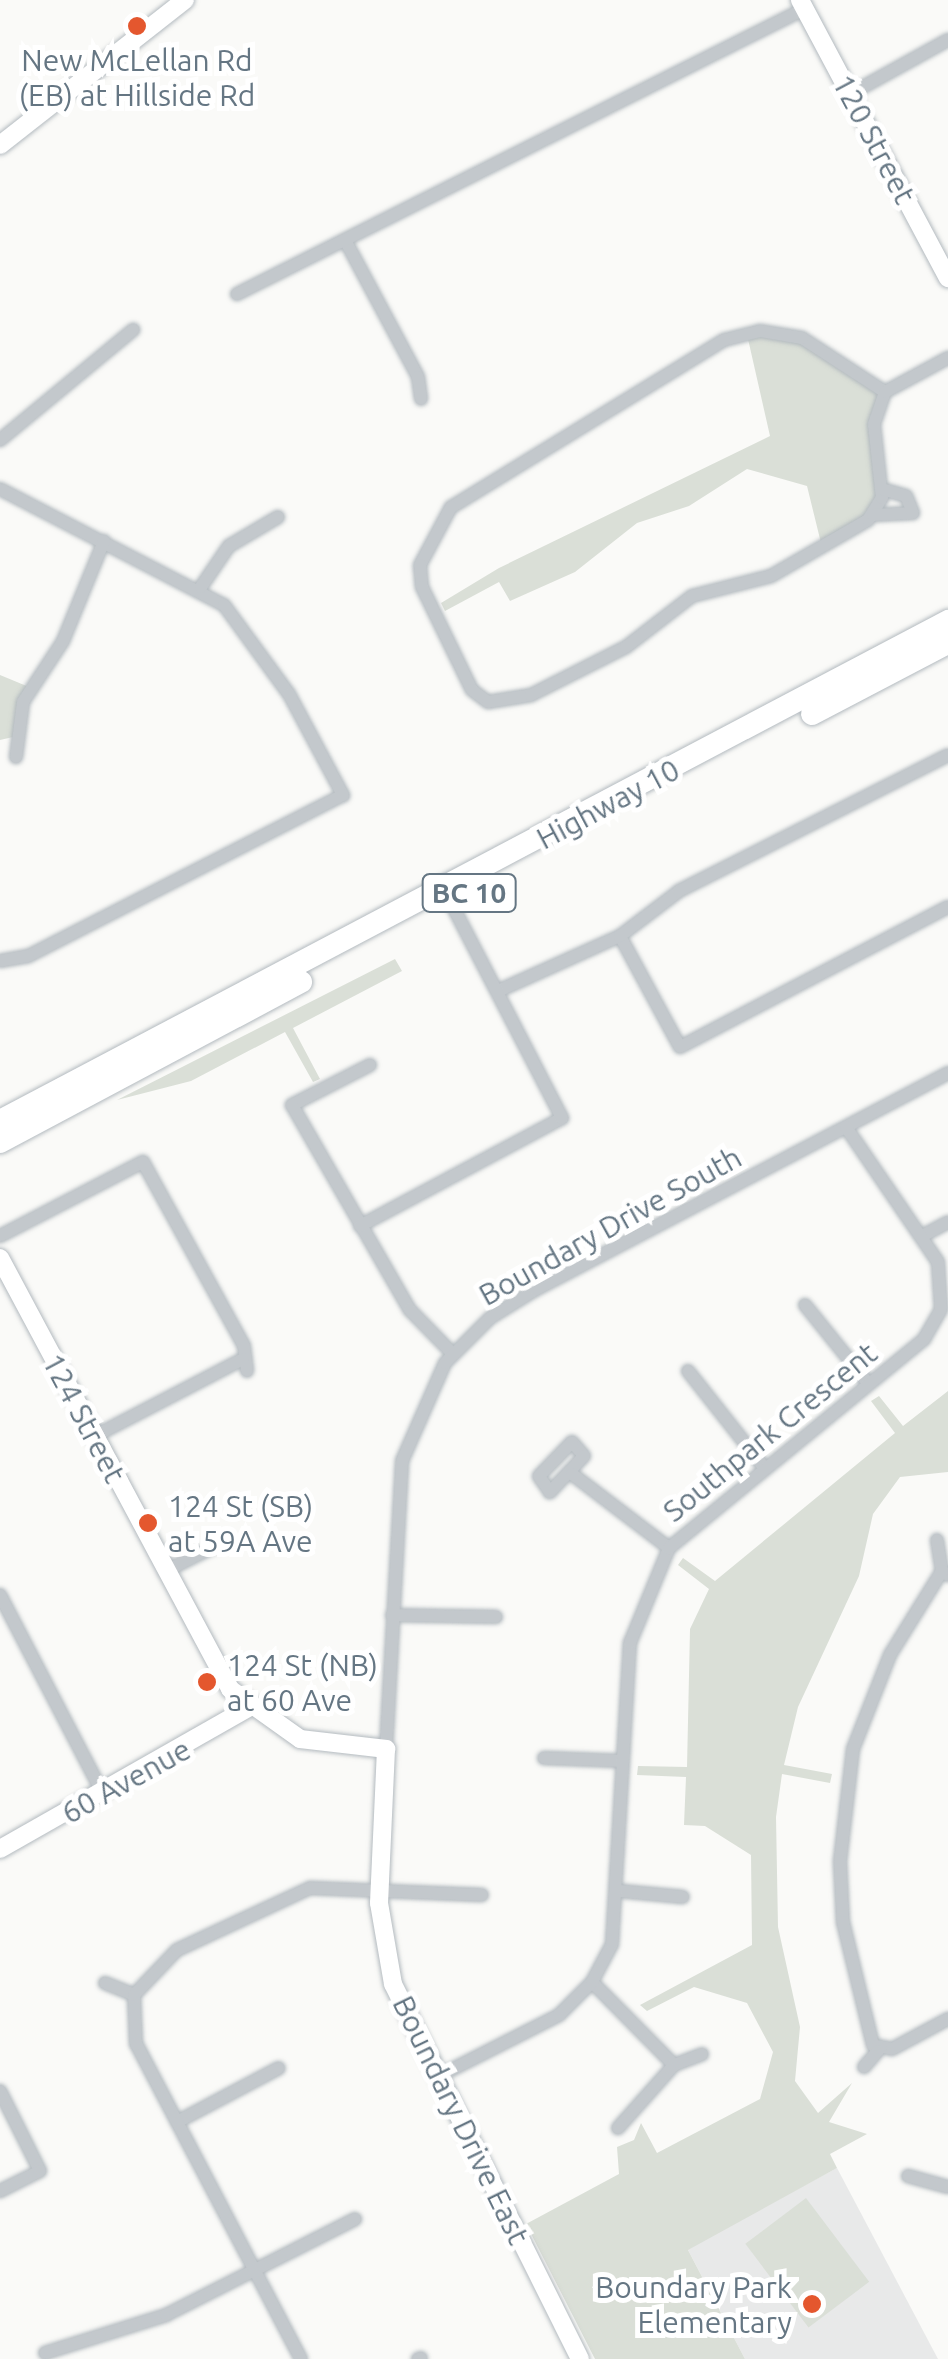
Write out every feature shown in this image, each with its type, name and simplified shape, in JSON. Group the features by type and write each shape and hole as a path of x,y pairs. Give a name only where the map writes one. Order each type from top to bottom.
{"highway":[{"name":"Highway 10","path":"0,1121 948,622"},
{"name":"Highway 10","path":"0,1142 948,643"},
{"path":"0,1131 111,1072 120,1057"}],"street":[{"path":"0,144 185,0"},
{"path":"237,294 802,4"},
{"name":"120 Street","path":"802,4 948,278"},
{"path":"850,94 948,40"},
{"path":"345,240 418,376 421,399"},
{"path":"0,440 133,330"},
{"path":"881,489 906,496 912,513 873,515 771,576 692,596 626,647 510,703 472,690 428,608 420,565 452,507 724,340 760,331 802,338 885,392"},
{"path":"873,515 881,489 874,424 885,392 948,358"},
{"path":"0,489 200,587 289,694 343,795 28,956 0,960"},
{"path":"200,587 229,546 278,517"},
{"path":"16,758 23,702 62,641 104,540"},
{"path":"498,991 620,936 679,890 948,756"},
{"path":"360,1226 562,1118 450,903"},
{"path":"620,936 680,1047 948,907"},
{"path":"370,1066 292,1105 410,1310 454,1354"},
{"name":"Boundary Drive South","path":"386,1750 402,1461 454,1354 535,1290 948,1073"},
{"name":"Southpark Crescent","path":"437,2077 559,2015 592,1982 612,1944 620,1890 630,1643 669,1548 763,1466 924,1339 941,1309 942,1280 924,1235 885,1194 846,1127"},
{"path":"0,1236 152,1167 245,1365 93,1436"},
{"path":"924,1235 948,1222"},
{"name":"124 Street","path":"0,1258 214,1668 248,1708 300,1739 386,1750"},
{"path":"805,1304 868,1382"},
{"path":"688,1372 763,1466"},
{"path":"572,1474 669,1548"},
{"path":"878,2051 843,1922 843,1802 890,1655 945,1573 937,1540"},
{"path":"164,1572 217,1545"},
{"path":"0,1595 104,1794"},
{"path":"392,1615 496,1617"},
{"name":"60 Avenue","path":"0,1849 104,1794 248,1708"},
{"name":"Boundary Drive East","path":"386,1750 379,1886 393,1984 580,2359"},
{"path":"544,1758 623,1761"},
{"path":"300,2359 136,2044 134,1995 177,1950 269,1903 310,1888 379,1886 482,1894"},
{"path":"620,1890 683,1897"},
{"path":"105,1982 134,1995"},
{"path":"592,1982 674,2065"},
{"path":"864,2066 878,2051 948,2019"},
{"path":"618,2128 674,2065 702,2054"},
{"path":"177,2122 279,2068"},
{"path":"0,2091 40,2170 0,2191"},
{"path":"908,2176 948,2186"},
{"path":"44,2352 166,2315 355,2219"}],"shaded area":[{"path":"759,336 802,343 880,393 878,496 865,517 821,543 807,486 747,469 689,506 637,523 575,572 510,601 499,582 445,611 441,603 499,568 770,436 748,339"},
{"path":"0,675 29,687 13,737 0,740"},
{"path":"395,959 402,971 293,1028 320,1079 313,1082 285,1032 191,1081 117,1100"},
{"path":"948,1391 948,1472 900,1477 873,1514 859,1576 798,1707 784,1765 832,1774 830,1783 782,1774 776,1817 778,1927 800,2027 795,2081 818,2113 852,2083 829,2122 867,2134 830,2154 837,2168 688,2250 745,2359 595,2359 526,2224 619,2174 617,2147 634,2140 641,2123 657,2153 760,2099 773,2052 747,2003 694,1987 647,2011 640,2005 752,1945 751,1855 705,1826 684,1825 686,1777 637,1775 638,1766 687,1767 690,1629 709,1589 678,1565 683,1558 715,1581 895,1433 871,1401 879,1396 903,1426"},
{"name":"Boundary Park Elementary","path":"837,2168 938,2359 745,2359 687,2248"},
{"path":"806,2198 869,2282 808,2328 745,2244"}],"place":[{"name":"New McLellan Rd (EB) at Hillside Rd","path":"137,26"},
{"name":"124 St (SB) at 59A Ave","path":"148,1523"},
{"name":"124 St (NB) at 60 Ave","path":"207,1682"},
{"name":"Boundary Park Elementary","path":"812,2304"}]}
